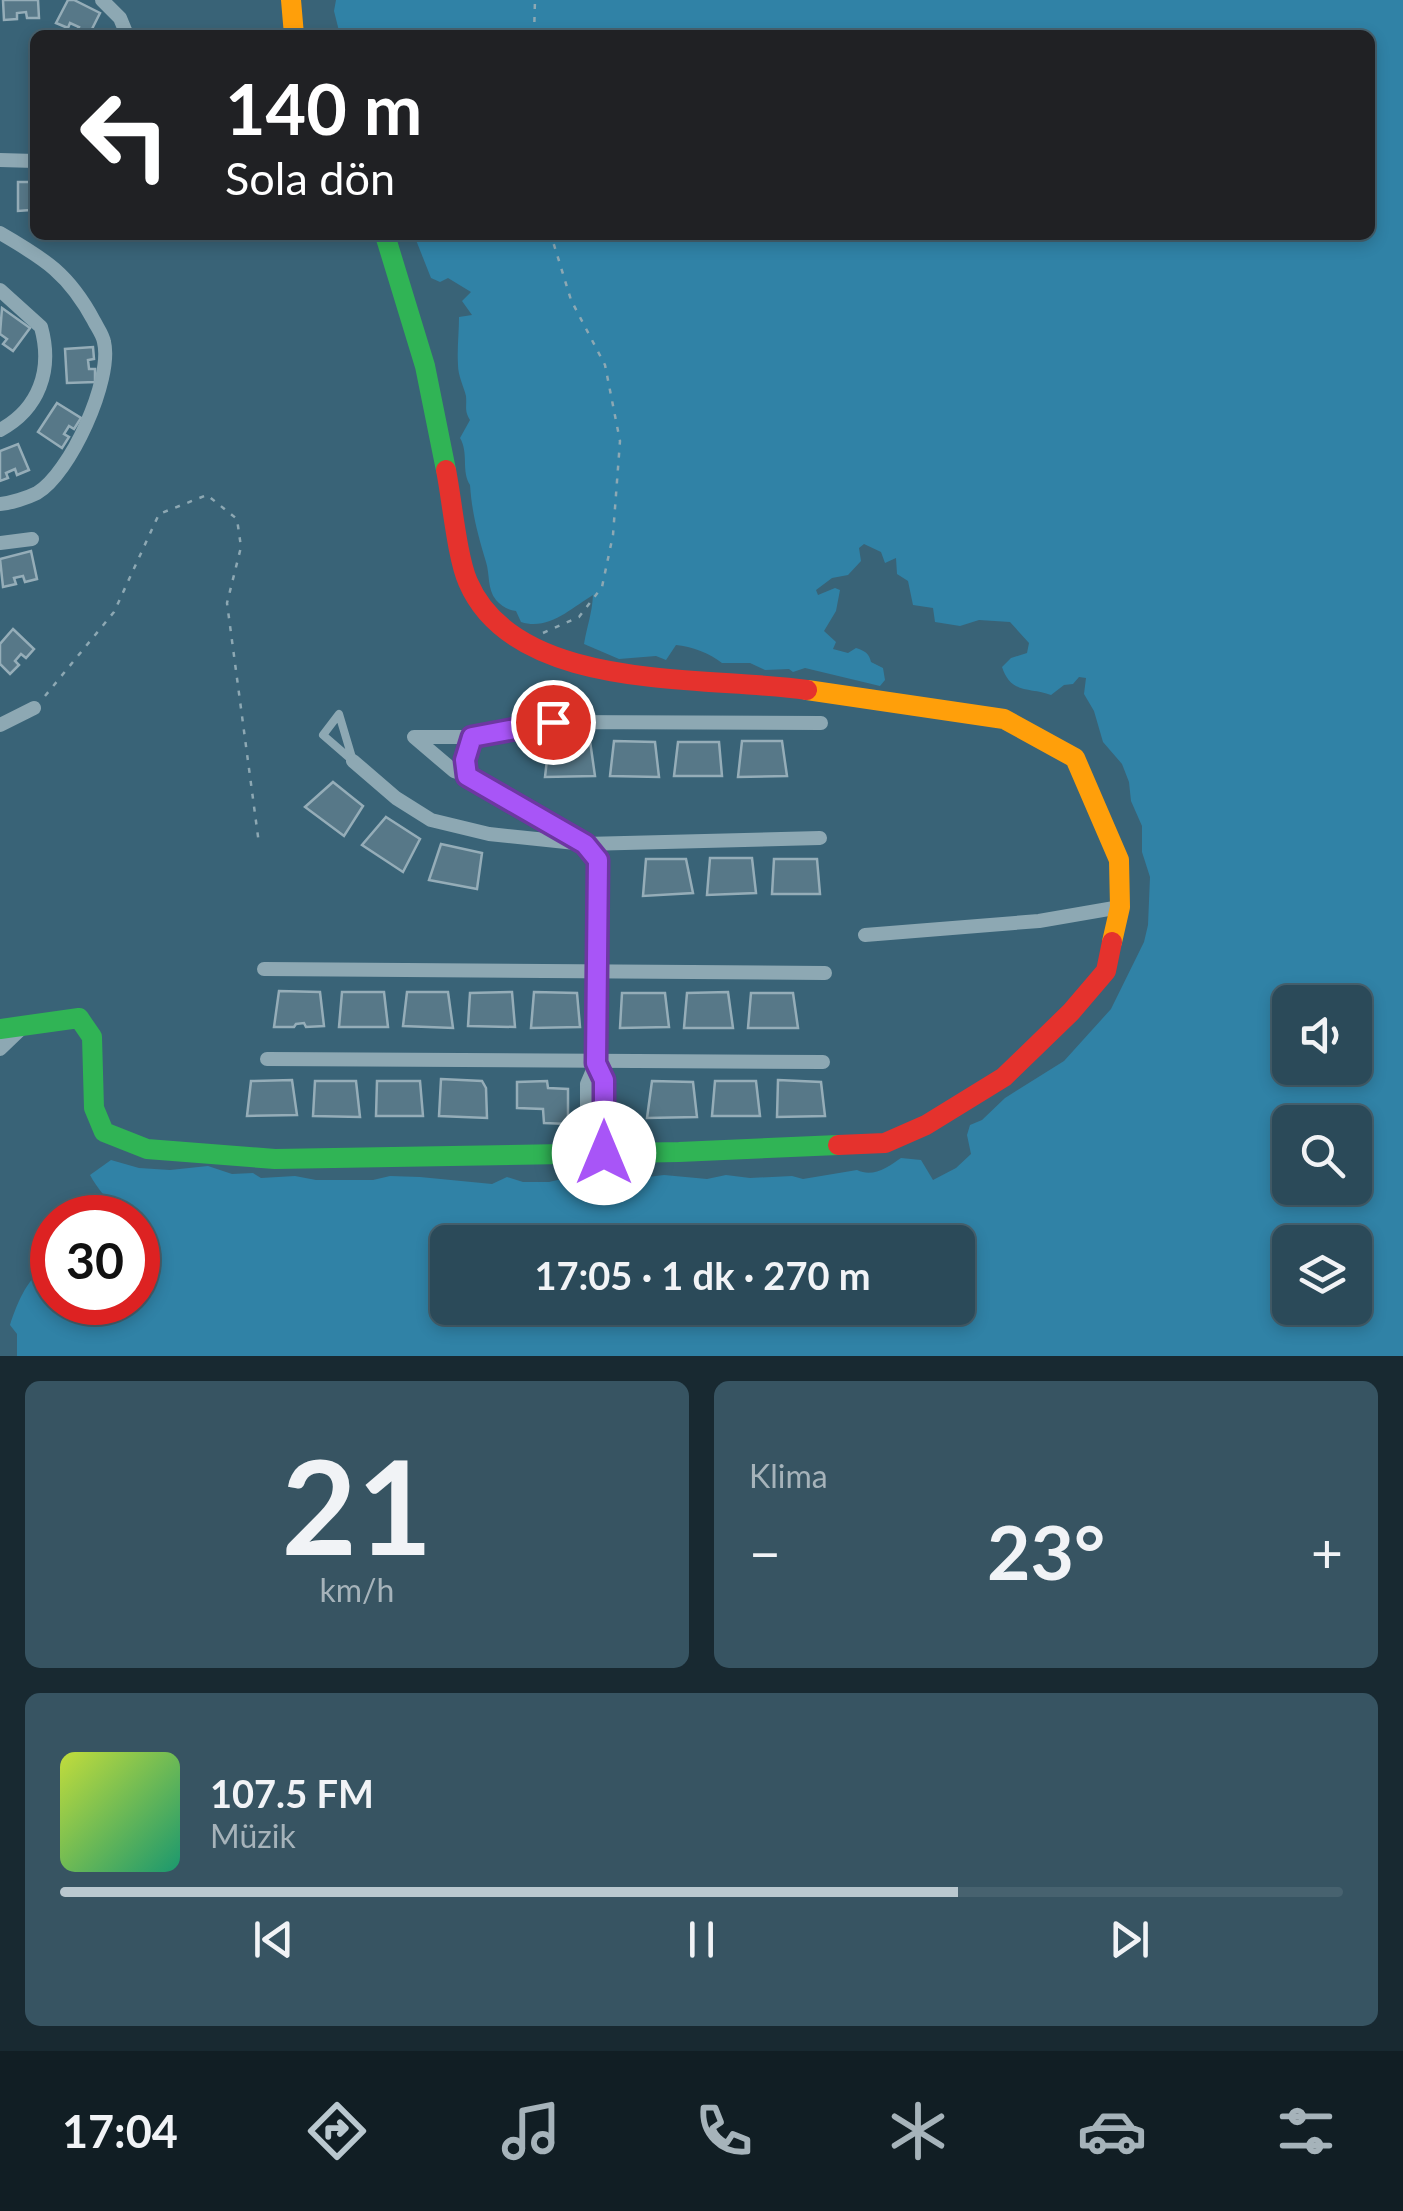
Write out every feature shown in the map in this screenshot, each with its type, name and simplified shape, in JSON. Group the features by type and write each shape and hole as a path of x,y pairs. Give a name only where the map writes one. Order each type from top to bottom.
{"street":[{"path":"102,0 126,30"},
{"path":"291,0 294,30"},
{"path":"0,160 30,160"},
{"path":"0,233 49,261 78,291 104,342 98,387 66,464 38,492 0,504"},
{"path":"0,1028 79,1018 92,1037 94,1108 104,1132 147,1150 276,1158 885,1143 926,1126 1004,1077 1071,1012 1106,971 1120,907 1119,860 1074,758 1004,719 776,685 598,671 564,662 523,644 487,614 468,582 425,366 387,240"},
{"path":"0,290 41,327 45,364 44,382 35,400 20,418 0,430"},
{"path":"0,543 32,539"},
{"path":"0,725 34,708"},
{"path":"596,1153 604,1080 596,1063 598,860 585,844 454,771 414,738 472,737 553,722 821,723"},
{"path":"467,776 465,760 472,737"},
{"path":"353,761 396,798 431,820 490,834 585,844 820,838"},
{"path":"865,935 1038,921 1120,907"},
{"path":"264,970 825,973"},
{"path":"0,1048 26,1024"},
{"path":"267,1059 823,1062"}],"lane":[{"path":"339,714 344,730 353,761 324,735 339,714"}],"path":[{"path":"534,30 535,0"},
{"path":"523,644 579,617 602,586 613,535 618,478 620,441 611,386 593,338 571,300 553,240"},
{"path":"34,708 114,612 159,514 207,495 236,519 241,546 226,602 260,844"}],"shaded area":[{"path":"336,0 1403,0 1403,1356 17,1356 17,1334 10,1325 30,1283 30,1325 160,1325 160,1195 104,1195 90,1175 111,1160 139,1168 170,1170 208,1166 232,1174 253,1173 261,1178 373,1180 390,1176 492,1184 507,1177 523,1182 616,1176 624,1180 664,1175 803,1179 857,1170 875,1172 901,1158 921,1160 933,1180 956,1168 971,1154 967,1135 970,1125 1064,1061 1111,1009 1144,942 1150,877 1142,852 1142,826 1122,764 1103,742 1094,711 1084,694 1086,678 1079,677 1051,695 1016,686 1002,667 1011,658 1027,653 1029,643 1010,622 979,620 960,626 935,622 933,608 913,605 908,581 897,574 896,558 885,563 881,552 864,544 859,548 861,561 848,575 832,578 816,590 818,595 835,588 840,590 836,611 824,631 836,642 833,649 848,653 859,649 883,668 885,680 880,686 805,668 793,672 765,670 750,663 722,663 700,651 676,645 666,660 656,656 619,659 584,644 593,595 550,621 521,622 516,611 507,609 493,596 460,438 470,420 458,369 459,317 472,315 462,301 471,292 448,278 440,282 431,278 416,240 1375,240 1375,30 339,30 334,11"}],"building":[{"path":"3,0 38,0 39,18 27,18 26,12 17,13 17,19 4,20"},
{"path":"68,0 100,13 92,30 56,23"},
{"path":"18,182 30,182 30,210 18,211"},
{"path":"2,308 30,328 13,351 3,344 7,339 0,334"},
{"path":"93,347 94,359 88,360 89,369 95,369 95,382 67,383 65,349"},
{"path":"57,403 81,418 74,429 69,426 64,434 69,437 62,448 38,432"},
{"path":"18,444 29,470 17,475 15,469 0,481 0,451"},
{"path":"31,551 37,579 25,582 23,576 14,578 16,584 3,587 0,559"},
{"path":"13,629 34,649 26,658 21,654 15,661 19,665 10,674 0,664 0,644"},
{"path":"590,741 595,776 545,777 549,742"},
{"path":"614,741 655,742 659,777 610,776"},
{"path":"742,741 782,741 787,776 738,777"},
{"path":"678,742 719,742 722,776 674,776"},
{"path":"333,782 363,806 344,836 305,807"},
{"path":"386,817 420,839 403,872 362,845"},
{"path":"441,844 482,853 477,889 429,880"},
{"path":"710,858 752,858 756,893 707,895"},
{"path":"646,859 686,859 693,893 643,896"},
{"path":"774,859 817,859 820,894 772,894"},
{"path":"279,991 320,992 324,1026 306,1027 304,1023 274,1027"},
{"path":"342,992 384,992 388,1027 339,1027"},
{"path":"407,992 448,992 453,1028 403,1026"},
{"path":"512,992 515,1027 468,1026 470,993"},
{"path":"534,992 577,993 580,1027 531,1028"},
{"path":"728,992 733,1028 684,1028 687,993"},
{"path":"622,993 665,993 669,1027 620,1028"},
{"path":"751,993 793,993 798,1028 748,1028"},
{"path":"441,1079 482,1081 486,1088 487,1118 439,1116"},
{"path":"292,1080 297,1115 247,1116 251,1081"},
{"path":"778,1080 821,1082 825,1116 777,1117"},
{"path":"315,1081 356,1081 360,1117 313,1116"},
{"path":"377,1081 420,1081 423,1116 376,1116"},
{"path":"547,1081 548,1088 568,1089 568,1124 544,1123 543,1109 517,1108 517,1082"},
{"path":"652,1081 693,1082 697,1117 647,1118"},
{"path":"715,1081 756,1081 760,1116 712,1116"}],"traffic: fast":[{"path":"387,240 425,366 446,470"},
{"path":"0,1029 79,1018 92,1037 94,1108 104,1132 147,1149 275,1159 679,1152 838,1145"}],"traffic: slow":[{"path":"291,0 294,30"},
{"path":"807,690 1004,719 1075,758 1119,860 1120,907 1112,942"}],"traffic: jam":[{"path":"446,470 468,582 492,618 527,644 570,661 618,672 807,690"},
{"path":"838,1145 885,1143 926,1125 1004,1077 1071,1012 1106,971 1112,942"}],"route":[{"path":"553,722 472,737 465,760 467,776 585,844 598,860 596,1063 604,1080 604,1153"}]}
